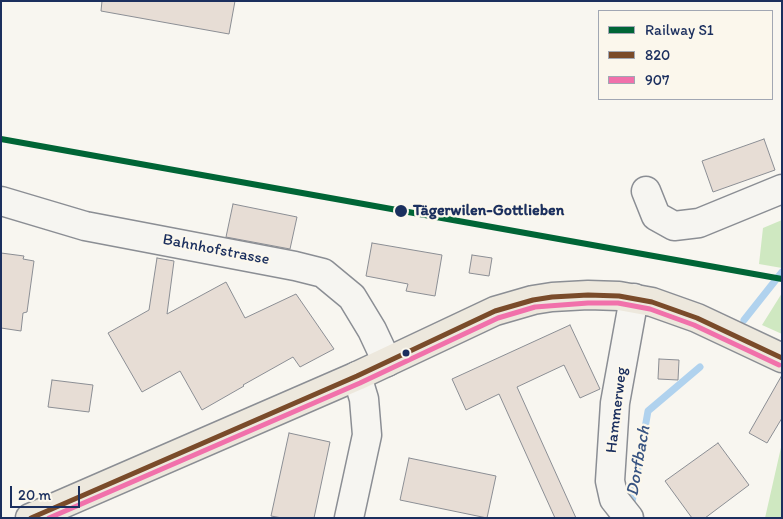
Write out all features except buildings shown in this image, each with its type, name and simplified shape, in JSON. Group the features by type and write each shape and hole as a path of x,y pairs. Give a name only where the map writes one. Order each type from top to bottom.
{"main road":[{"path":"30,518 357,376 495,311 524,302 588,294 634,298 666,306 782,358"}],"street":[{"path":"646,192 656,216 674,226 699,223 782,189"},
{"name":"Bahnhofstrasse","path":"1,201 85,226 323,273 352,297 372,330 387,362"},
{"name":"Hammerweg","path":"626,514 614,499 610,482 615,404 634,298"},
{"path":"349,518 367,435 364,399 357,376"}],"green space":[{"path":"782,220 782,268 759,264 763,228"},
{"path":"782,293 782,334 762,325"},
{"path":"782,443 782,518 765,518"}],"waterway":[{"name":"Dorfbach","path":"744,320 782,272"},
{"name":"Dorfbach","path":"631,508 648,411 700,367"}],"rail line":[{"name":"S1","path":"1,139 782,279"}],"transit line":[{"name":"820","path":"31,518 357,376 495,311 533,300 588,295 619,296 652,302 697,318 782,358"},
{"name":"907","path":"49,518 360,383 498,318 535,307 618,303 650,309 694,325 779,365"}],"place":[{"name":"Tägerwilen-Gottlieben","path":"401,211"}]}
